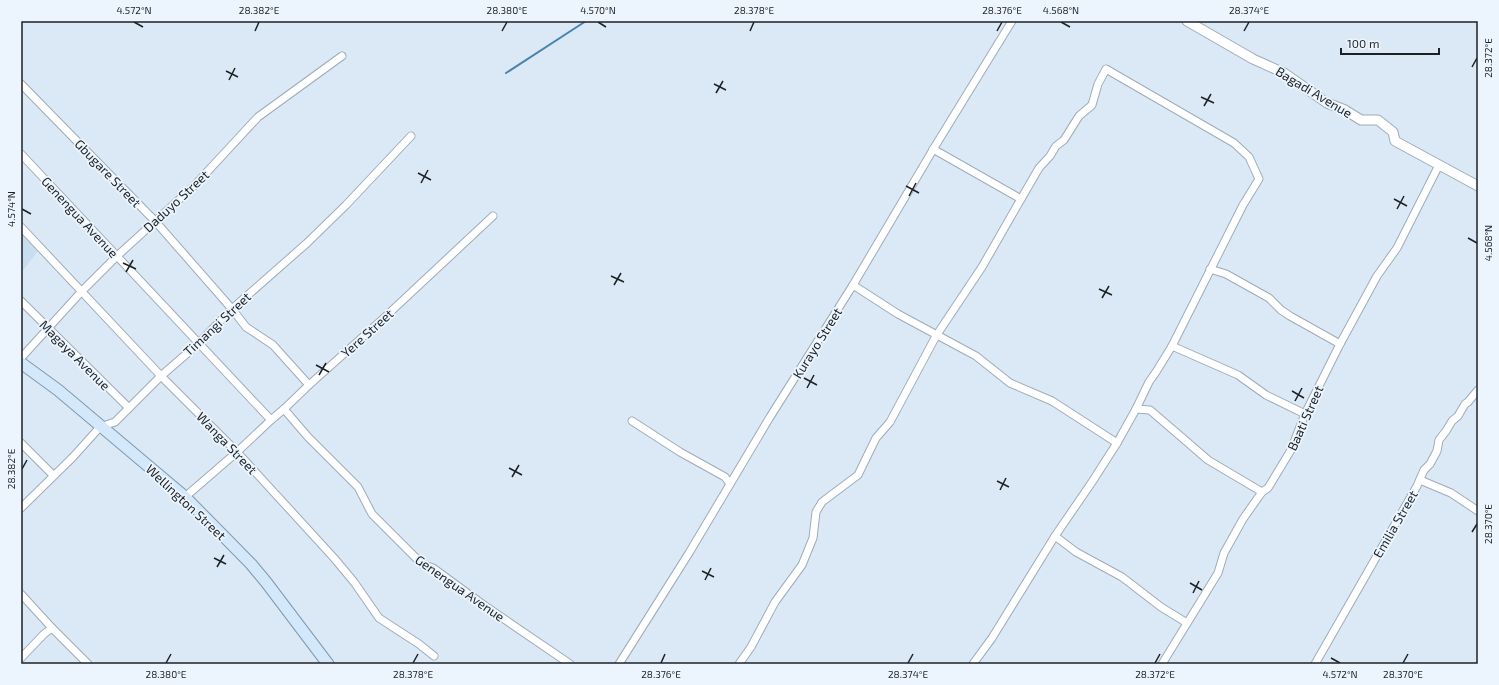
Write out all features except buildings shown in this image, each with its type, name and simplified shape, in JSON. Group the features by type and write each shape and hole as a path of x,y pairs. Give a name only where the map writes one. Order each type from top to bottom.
{"main road":[{"name":"Wellington Street","path":"21,363 58,390 100,427 185,497 256,570 328,664"}],"street":[{"name":"Kurayo Street","path":"619,664 770,417 853,285 1012,21"},
{"name":"Bagadi Avenue","path":"1186,21 1253,59 1284,72 1327,102 1345,110 1361,120 1378,120 1393,132 1395,141 1478,186"},
{"name":"Daduyo Street","path":"21,358 82,291 117,256 194,186 258,117 342,56"},
{"path":"739,664 751,647 775,602 802,565 813,538 816,512 822,502 858,476 876,438 890,422 936,336 982,267 1039,168 1050,156 1056,146 1064,140 1079,116 1092,105 1098,84 1106,69 1234,143 1250,157 1259,179 1243,205 1172,346 1149,382 1117,443 1055,536 992,638 973,664"},
{"name":"Gbugare Street","path":"21,84 155,221 246,327 273,345 309,384"},
{"name":"Timangi Street","path":"21,508 73,457 100,427 115,422 161,376 199,343 232,309 346,205 411,136"},
{"path":"934,149 1021,199"},
{"name":"Genengua Avenue","path":"21,154 271,420"},
{"name":"Baati Street","path":"1162,664 1218,573 1224,553 1243,519 1262,492 1268,488 1291,450 1305,414 1340,344 1377,276 1397,248 1439,165"},
{"name":"Yere Street","path":"185,497 284,410 309,384 385,317 493,216"},
{"name":"Wanga Street","path":"21,227 161,376 237,452 334,558 354,582 379,618 419,644 434,656"},
{"path":"1210,269 1226,274 1269,298 1281,310 1290,316 1340,344"},
{"path":"853,285 936,336 976,356 1010,383 1052,401 1117,443"},
{"name":"Magaya Avenue","path":"21,301 129,408"},
{"path":"1172,346 1238,375 1266,395 1305,414"},
{"name":"Emilia Street","path":"1315,664 1420,480 1424,470 1430,464 1439,440 1446,432 1452,421 1458,416 1465,404 1478,390"},
{"path":"1136,409 1150,410 1208,460 1262,492"},
{"name":"Genengua Avenue","path":"284,410 308,438 358,487 372,514 422,564 433,568 485,606 570,664"},
{"path":"632,421 680,452 724,477 730,484"},
{"path":"21,443 53,475"},
{"path":"1420,480 1451,493 1478,511"},
{"path":"1055,536 1076,552 1122,577 1161,607 1187,623"},
{"path":"21,594 88,664"},
{"path":"21,657 52,628"}],"shaded area":[{"path":"21,233 38,251 21,273"}],"waterway":[{"path":"506,73 586,21"}]}
